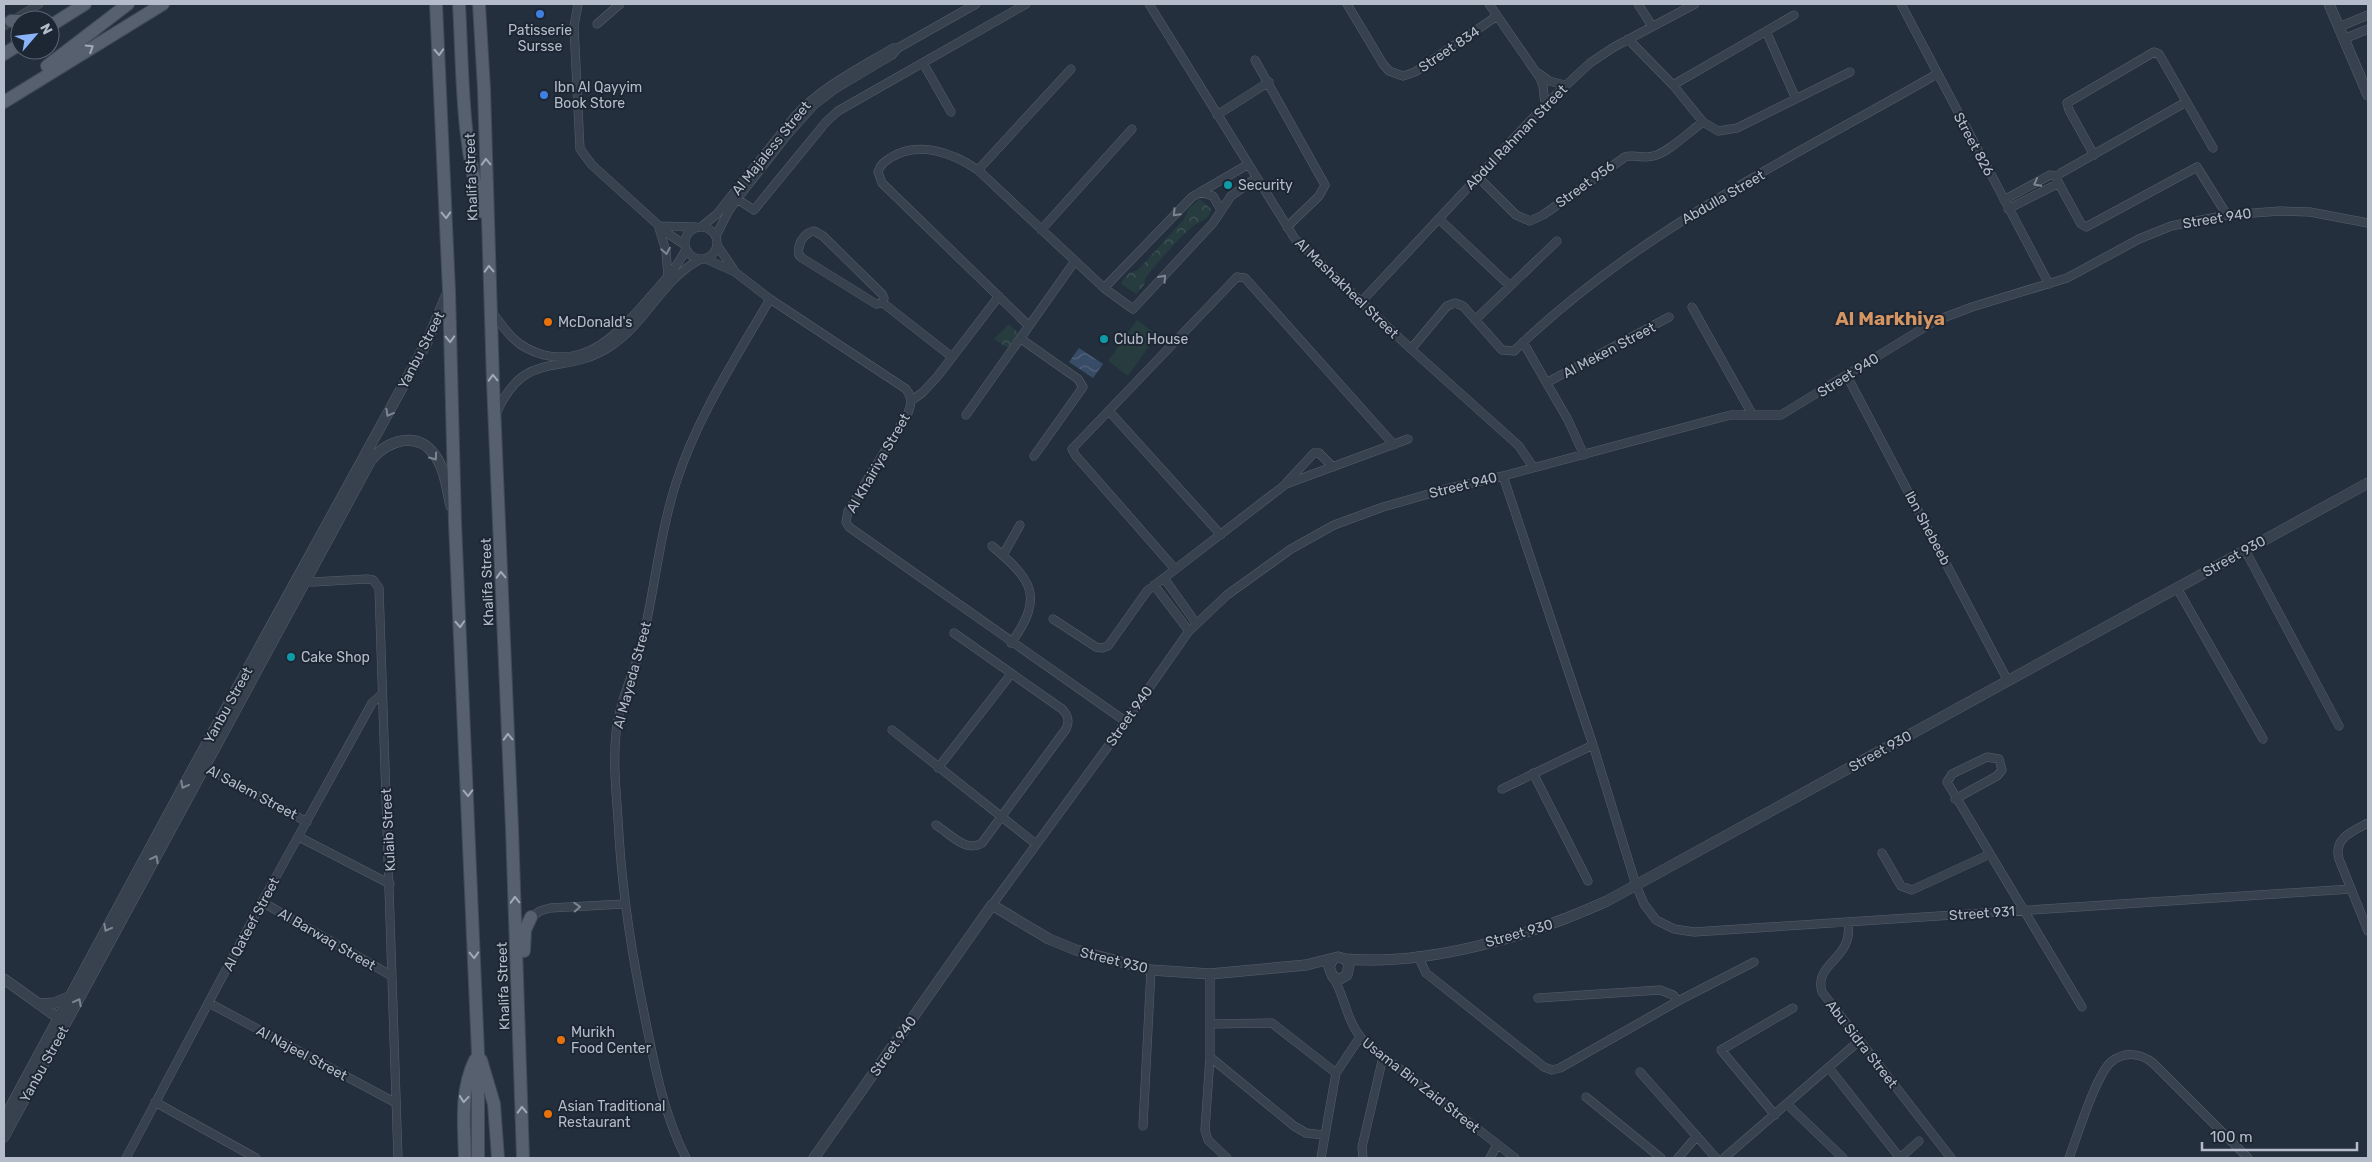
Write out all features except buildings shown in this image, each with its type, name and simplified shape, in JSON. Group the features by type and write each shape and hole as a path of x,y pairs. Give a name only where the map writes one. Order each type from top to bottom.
{"main road":[{"path":"60,18 85,4"},
{"path":"4,101 128,4"},
{"path":"4,101 163,4"},
{"name":"Khalifa Street","path":"436,4 449,291 455,523 478,1053 478,1158"},
{"path":"459,4 465,124 477,193 488,228"},
{"name":"Khalifa Street","path":"479,4 520,1036 523,1158"},
{"path":"520,1036 525,930 531,917"},
{"path":"465,1158 464,1097 466,1082 478,1053"},
{"path":"478,1053 493,1099 498,1158"}],"street":[{"path":"578,4 574,26 580,149 592,165 659,226 686,247 690,255 703,259"},
{"path":"597,24 620,4"},
{"name":"Al Majaless Street","path":"716,236 737,199 788,134 814,105 835,88 892,56 898,48 974,4"},
{"path":"737,199 754,210 831,116 1026,4"},
{"name":"Al Mashakheel Street","path":"1149,4 1286,227 1305,250 1519,446 1533,467"},
{"name":"Street 834","path":"1347,4 1383,64 1389,71 1403,76 1415,72 1497,16"},
{"path":"1489,4 1535,70 1543,86 1545,105"},
{"path":"1638,4 1652,26"},
{"name":"Abdul Rahman Street","path":"1361,302 1440,219 1477,176 1565,85 1603,53 1695,4"},
{"name":"Street 826","path":"1901,4 2049,284"},
{"path":"2329,4 2368,95"},
{"path":"1672,85 1794,15"},
{"path":"2339,27 2368,15"},
{"path":"2344,39 2368,28"},
{"path":"1766,31 1796,99"},
{"path":"1628,39 1672,85 1703,122 1718,132 1729,131 1850,72"},
{"name":"Al Majaless Street","path":"698,227 717,214 809,101 843,76 893,48 898,48"},
{"path":"2094,155 2068,110 2069,100 2157,52 2213,148"},
{"path":"1256,60 1325,186 1319,196 1286,227"},
{"path":"923,63 951,112"},
{"path":"978,170 1071,68"},
{"path":"1535,70 1549,81 1565,85"},
{"name":"Abdulla Street","path":"1411,349 1444,309 1451,304 1463,306 1502,350 1514,351 1626,257 1654,238 1937,74"},
{"path":"1217,115 1269,82"},
{"path":"2008,209 2058,180 2094,155 2186,102"},
{"name":"Street 956","path":"1477,176 1516,216 1530,221 1544,215 1625,157 1631,155 1646,157 1660,154 1703,122"},
{"path":"1041,230 1132,129"},
{"path":"1029,326 882,183 878,172 884,162 896,154 909,150 928,149 954,156 978,170 1104,288 1133,310 1212,223 1238,190 1256,178"},
{"path":"1104,288 1184,204 1200,192 1247,165"},
{"path":"2004,200 2050,176 2058,180 2081,224 2086,227 2197,167 2227,215"},
{"path":"1200,192 1213,196 1221,210"},
{"name":"Street 940","path":"814,1158 992,905 1189,631 1227,595 1284,553 1334,526 1383,507 1446,489 1503,476 1719,418 1752,414 1781,415 1936,321 1972,307 2049,284 2084,270 2160,229 2227,215 2294,210 2368,223"},
{"path":"1440,219 1510,286"},
{"path":"494,418 503,398 511,387 528,372 544,365 581,360 612,345 629,330 680,273 714,254 717,245 716,236 710,229 659,226"},
{"path":"659,226 666,251 668,277"},
{"path":"491,310 512,337 524,346 549,356 572,357 589,352 613,337 668,277 679,263 686,247 687,234 698,227"},
{"path":"883,303 884,298 882,294 822,236 814,231 806,234 798,246 799,255 802,258 876,304 883,303 952,356"},
{"path":"1475,320 1557,241"},
{"name":"Al Khairiya Street","path":"717,245 735,272"},
{"name":"Al Khairiya Street","path":"703,259 735,272 770,299 906,389 912,400 908,413 848,511 846,522 853,531 1125,721"},
{"path":"966,415 1075,261"},
{"path":"1175,569 1073,452 1074,445 1109,411 1233,280 1242,276 1394,445"},
{"name":"Yanbu Street","path":"4,1137 63,1021 350,490 427,342 449,291"},
{"path":"912,400 922,393 999,296"},
{"name":"Al Mayeda Street","path":"686,1158 673,1129 662,1092 629,941 624,904 615,782 616,732 624,697 644,638 668,511 685,458 706,409 770,299"},
{"path":"1692,308 1752,414"},
{"name":"Al Meken Street","path":"1548,382 1669,317"},
{"path":"1021,339 1078,379 1083,387 1034,456"},
{"path":"1523,342 1548,382 1584,454"},
{"name":"Ibn Shebeeb","path":"1847,376 2008,681"},
{"path":"1109,411 1221,535"},
{"path":"1286,484 1408,439"},
{"name":"Yanbu Street","path":"350,490 379,451 399,440 412,441 434,454 441,468 455,523"},
{"path":"1053,619 1096,647 1102,648 1113,640 1140,599 1154,585 1286,484 1314,453 1319,453 1334,467"},
{"name":"Street 931","path":"1503,476 1593,745 1636,885 1644,904 1656,920 1665,925 1684,932 1848,923 2351,889"},
{"name":"Street 930","path":"1344,959 1369,961 1418,956 1487,943 1521,934 1580,913 1636,885 2368,483"},
{"path":"1003,555 1020,525"},
{"path":"992,546 1018,568 1027,582 1030,614 1011,643"},
{"path":"2245,550 2339,726"},
{"path":"1164,578 1196,623"},
{"name":"Kulaib Street","path":"301,580 367,579 377,584 380,594 398,1158"},
{"path":"1154,585 1189,631"},
{"path":"2177,588 2263,739"},
{"path":"936,825 971,847 982,843 1068,722 1065,712 954,633"},
{"path":"938,768 1012,674"},
{"name":"Al Qateef Street","path":"126,1158 262,902 372,703 382,694"},
{"path":"892,730 1036,844"},
{"path":"1502,789 1593,745"},
{"path":"1955,799 1997,776 2002,770 1999,759 1987,757 1949,777 1947,782 1955,799 1988,855 2082,1007"},
{"name":"Yanbu Street","path":"4,1119 63,1021 69,997 200,765"},
{"name":"Al Salem Street","path":"200,765 307,822"},
{"path":"1533,773 1588,882"},
{"path":"2368,823 2344,836 2338,845 2337,855 2368,931"},
{"path":"299,837 390,884"},
{"path":"1882,853 1901,886 1912,890 1988,855"},
{"name":"Al Barwaq Street","path":"262,902 392,976"},
{"path":"531,917 540,911 550,908 624,904"},
{"name":"Street 930","path":"992,905 1049,939 1076,950 1151,970 1210,974 1306,965 1332,960"},
{"name":"Abu Sidra Street","path":"1848,923 1847,943 1823,974 1821,988 1859,1041 1951,1158"},
{"path":"1418,956 1426,972 1544,1067 1552,1070 1560,1068 1678,1001 1754,962"},
{"path":"1338,957 1344,959 1349,964 1348,974 1340,979 1331,974 1328,967 1332,960 1338,957"},
{"name":"Street 930","path":"1348,974 1369,961"},
{"name":"Street 930","path":"1306,965 1331,974"},
{"path":"1143,1126 1151,970"},
{"path":"1210,974 1210,1057 1205,1130 1208,1140 1226,1158"},
{"name":"Usama Bin Zaid Street","path":"1331,974 1344,1000 1351,1024 1360,1037 1383,1057 1515,1158"},
{"name":"Usama Bin Zaid Street","path":"1344,1000 1348,974"},
{"path":"4,979 63,1021"},
{"path":"1538,998 1660,990 1673,995 1678,1001"},
{"path":"38,1004 54,1003 69,997"},
{"name":"Al Najeel Street","path":"209,1003 396,1103"},
{"path":"1775,1114 1721,1050 1793,1008"},
{"path":"1210,1024 1272,1023 1336,1072"},
{"path":"1321,1158 1336,1072 1360,1037"},
{"path":"1724,1158 1859,1041"},
{"path":"2069,1158 2106,1067 2115,1059 2132,1054 2144,1056 2153,1063 2248,1158"},
{"path":"1210,1057 1294,1126 1306,1133 1324,1135"},
{"path":"1363,1158 1362,1147 1383,1057"},
{"path":"1829,1068 1900,1158 1919,1141"},
{"path":"1640,1072 1716,1158"},
{"path":"1586,1097 1661,1158"},
{"path":"155,1102 256,1158"},
{"path":"1787,1104 1843,1158"},
{"path":"1678,1158 1697,1136"},
{"path":"1490,1158 1497,1145"},
{"path":"1732,1151 1739,1158"}],"green space":[{"path":"1200,199 1211,209 1209,216 1192,227 1174,245 1146,277 1144,285 1136,294 1121,284 1129,273 1138,270 1184,219 1189,208"},
{"path":"1137,320 1157,335 1128,376 1108,361"},
{"path":"1009,324 1019,334 1009,349 994,339"}],"water":[{"path":"1079,348 1103,364 1093,378 1069,362"}],"place":[{"name":"Patisserie Sursse","path":"540,14"},
{"name":"Ibn Al Qayyim Book Store","path":"544,95"},
{"name":"Security","path":"1228,185"},
{"name":"McDonald's","path":"548,322"},
{"name":"Club House","path":"1104,339"},
{"name":"Cake Shop","path":"291,657"},
{"name":"Murikh Food Center","path":"561,1040"},
{"name":"Asian Traditional Restaurant","path":"548,1114"}],"district":[{"name":"Al Markhiya","path":"1890,318"}]}
